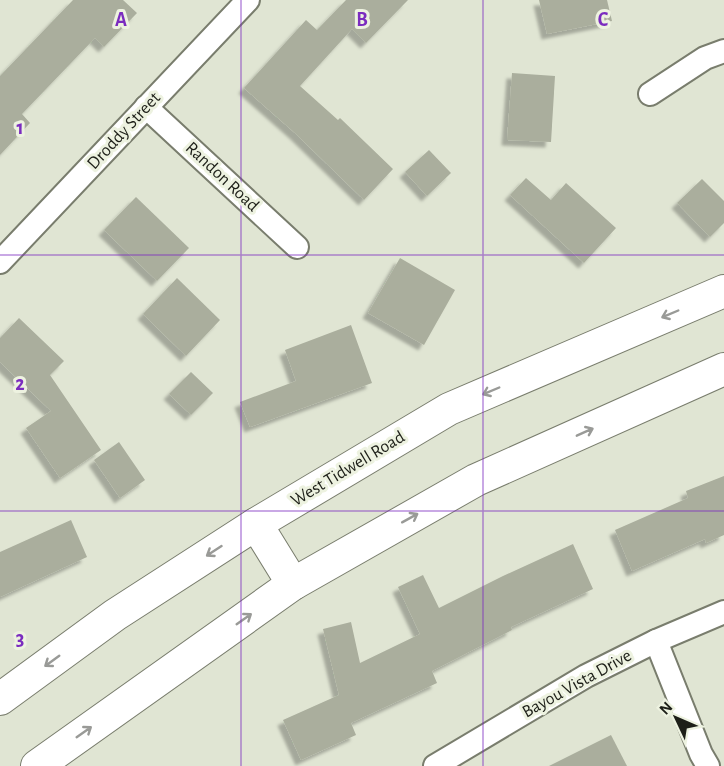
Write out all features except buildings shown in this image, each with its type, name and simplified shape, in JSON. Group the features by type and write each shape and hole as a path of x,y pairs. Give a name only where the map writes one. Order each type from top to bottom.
{"main road":[{"name":"West Tidwell Road","path":"0,699 115,615 256,524 449,409 724,291"},
{"path":"37,766 293,584 476,480 724,369"},
{"path":"256,524 293,584"}],"street":[{"name":"Droddy Street","path":"0,262 248,0"},
{"path":"650,94 705,58 724,51"},
{"name":"Randon Road","path":"146,107 297,248"},
{"name":"Bayou Vista Drive","path":"435,766 586,676 656,641 724,612"},
{"path":"656,641 708,766"}]}
